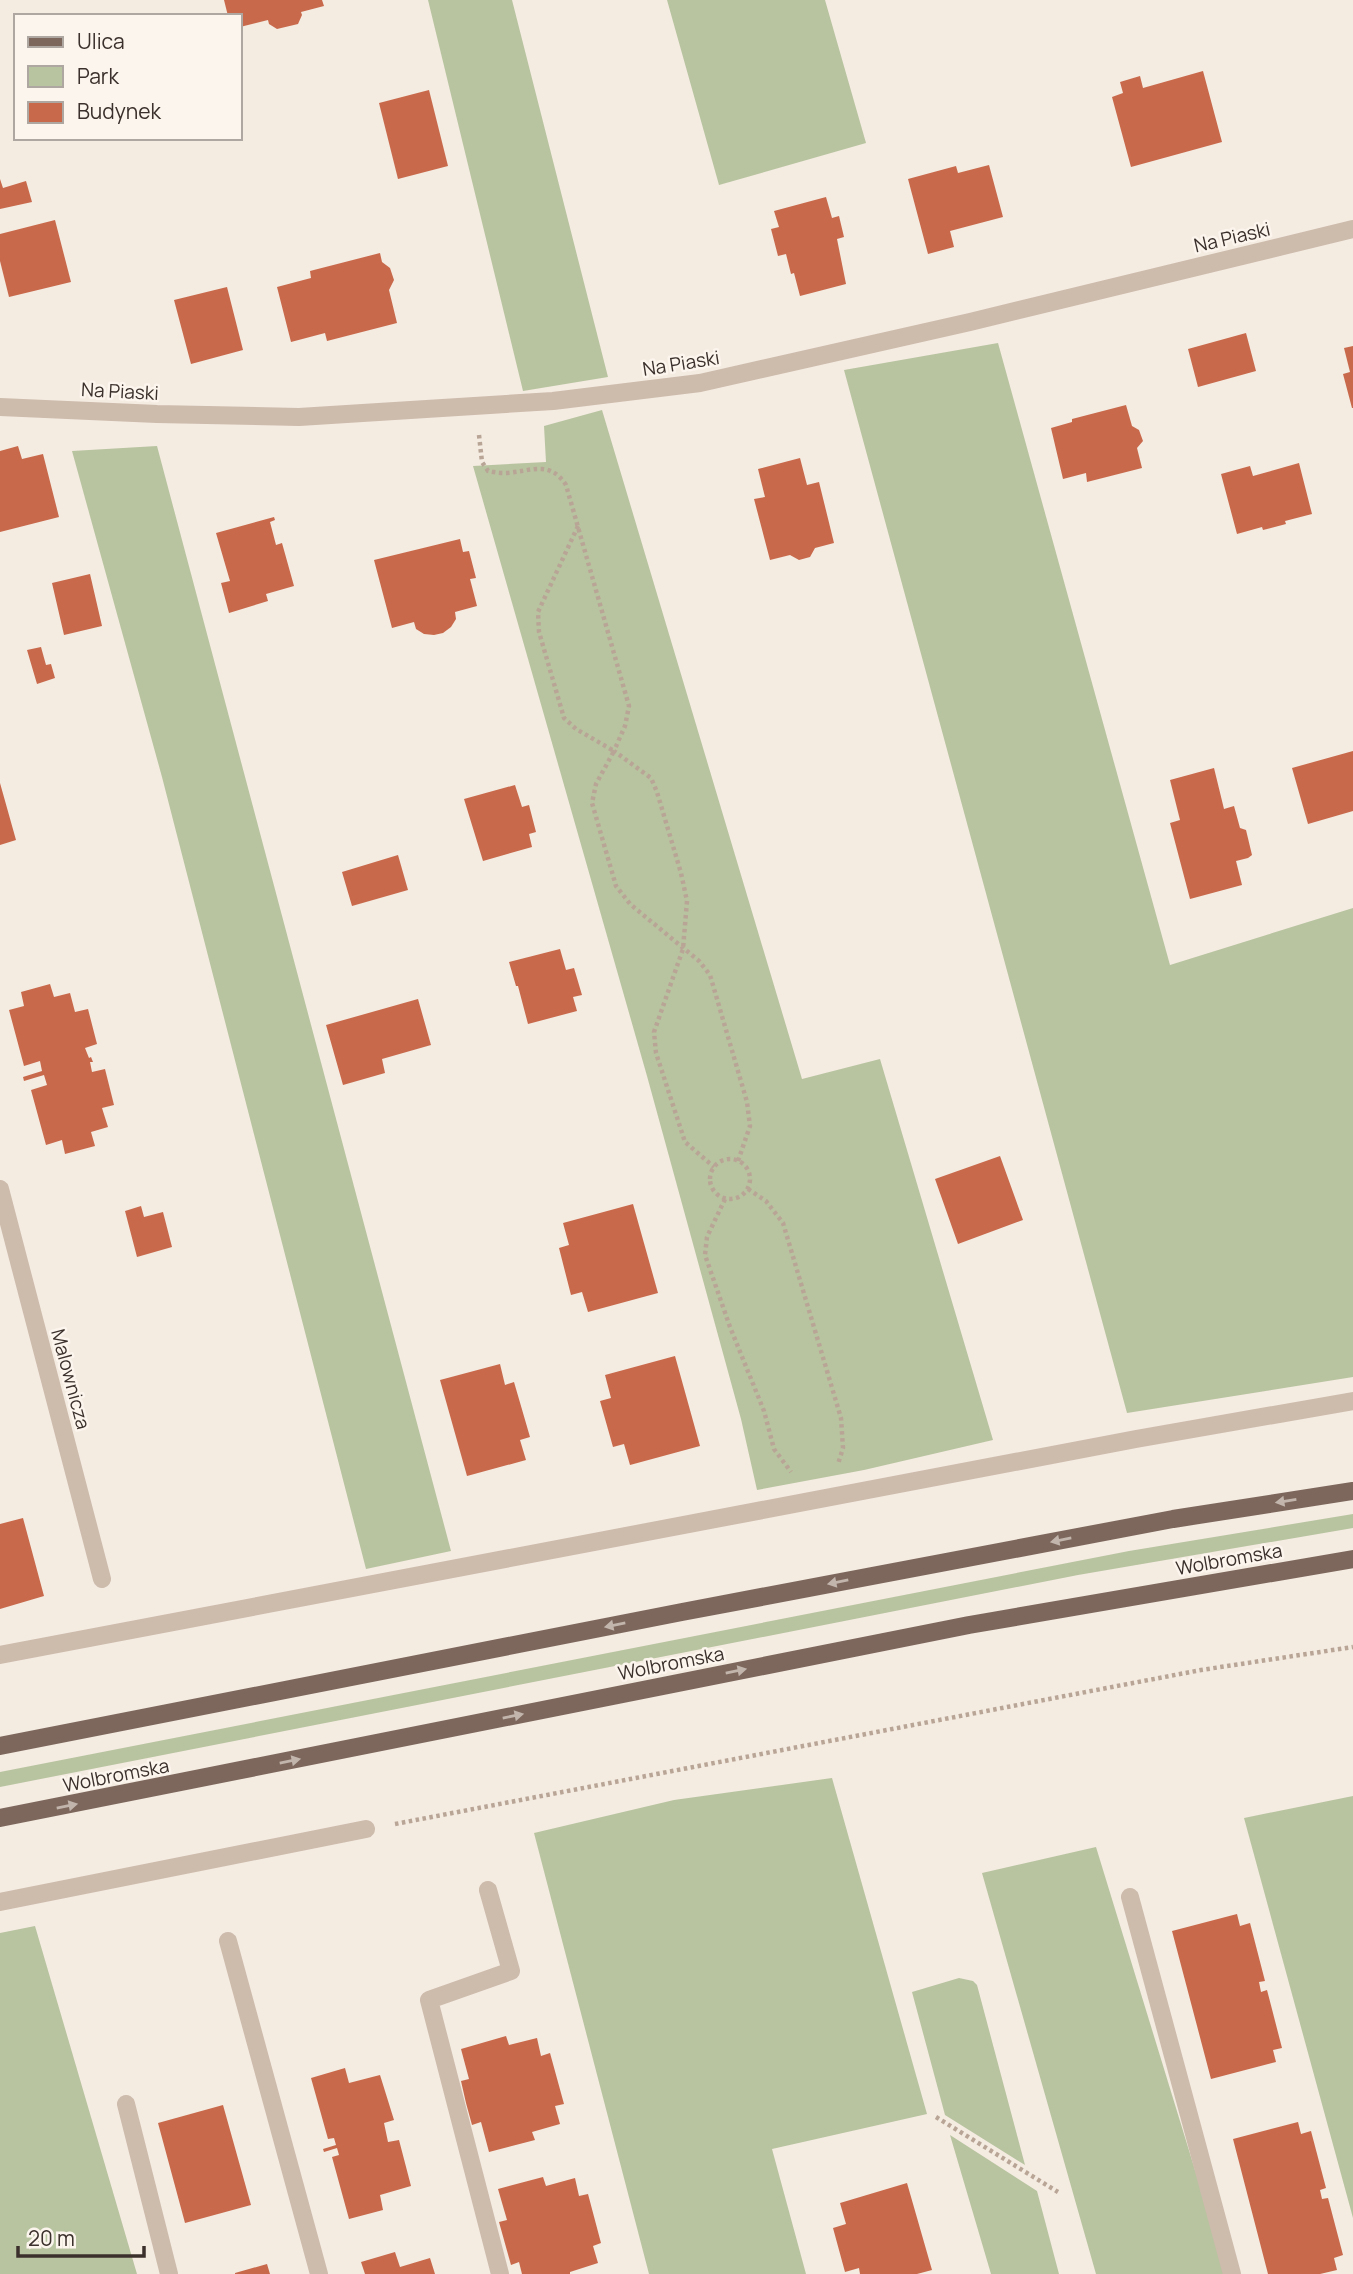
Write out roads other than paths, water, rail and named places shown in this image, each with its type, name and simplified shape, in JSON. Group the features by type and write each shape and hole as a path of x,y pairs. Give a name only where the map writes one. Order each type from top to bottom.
{"main road":[{"path":"0,1746 1173,1519 1353,1491"},
{"name":"Wolbromska","path":"0,1818 969,1625 1353,1559"}],"street":[{"name":"Na Piaski","path":"0,407 299,417 553,401 700,383 971,322 1353,229"},
{"name":"Malownicza","path":"0,1189 102,1579"},
{"path":"0,1655 1136,1439 1353,1401"},
{"path":"0,1902 366,1829"},
{"path":"488,1890 511,1971 429,2000 500,2274"},
{"path":"1130,1897 1232,2274"},
{"path":"228,1941 319,2274"},
{"path":"126,2104 169,2274"}]}
